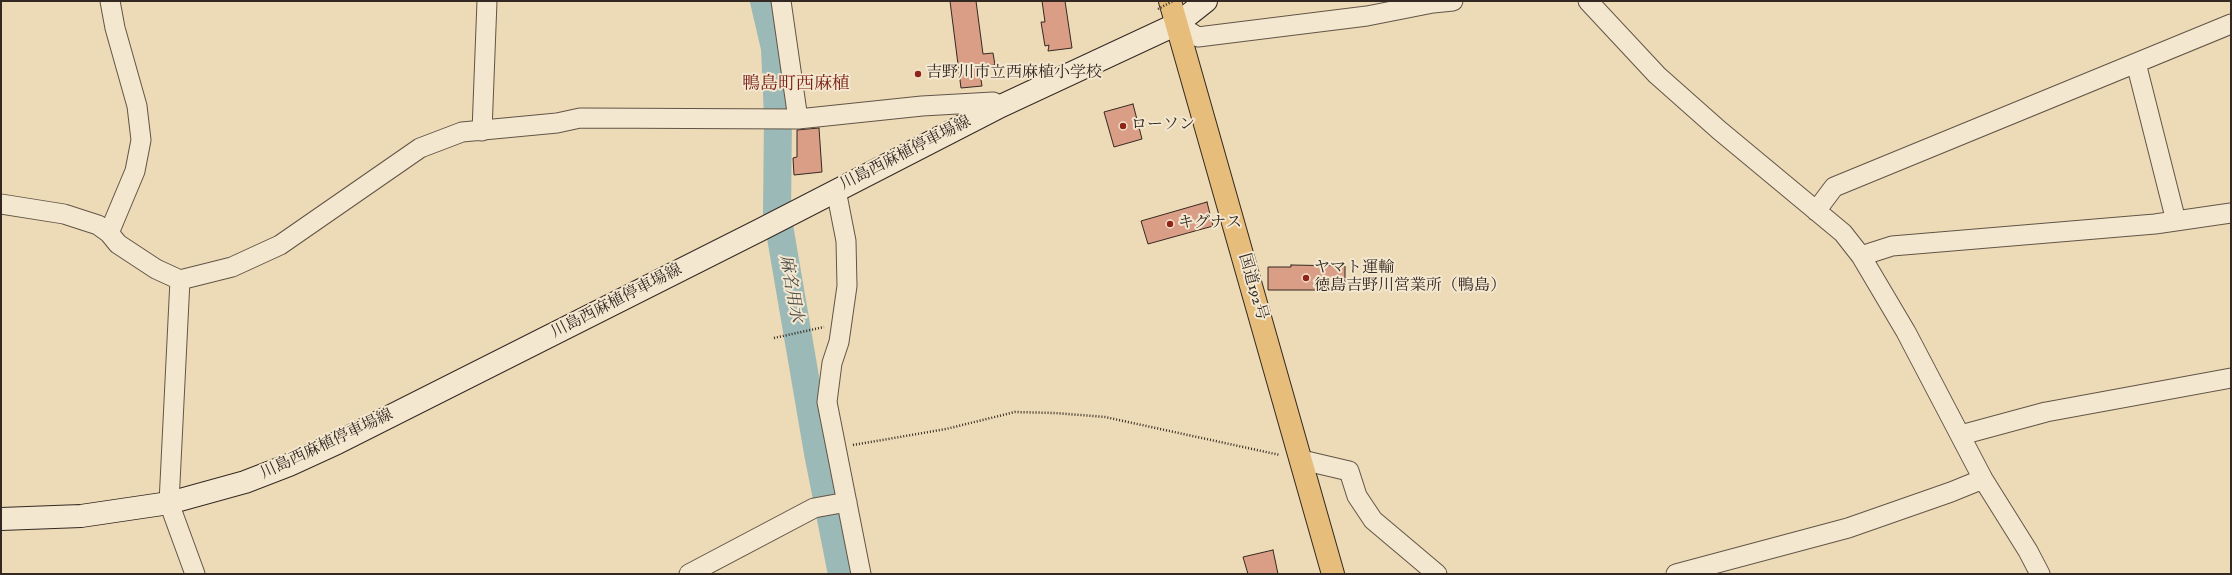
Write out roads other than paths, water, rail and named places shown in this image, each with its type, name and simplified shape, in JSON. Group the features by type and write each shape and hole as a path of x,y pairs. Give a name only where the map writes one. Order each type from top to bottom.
{"highway":[{"name":"国道192号","path":"1167,4 1177,24 1302,460 1333,574"}],"main road":[{"name":"川島西麻植停車場線","path":"1,520 81,516 169,503 245,482 316,452 760,230 1001,106 1177,24 1206,1"}],"street":[{"path":"109,233 136,171 141,140 137,106 115,28 110,1"},
{"path":"482,131 487,1"},
{"path":"781,1 796,118"},
{"path":"1177,24 1198,37 1367,16 1453,1"},
{"path":"1588,1 1657,75 1843,233 1861,256 1906,332 1962,435 1983,479 2028,551 2040,574"},
{"path":"1816,211 1834,187 2231,24"},
{"path":"2136,62 2176,221"},
{"path":"1,204 64,214 98,225 109,233 118,244 150,265 180,280 232,267 280,245 420,148 462,132 557,123 580,118 796,118 922,106 993,102 1001,106"},
{"path":"836,190 846,241 846,286 839,342 832,363 827,402 860,574"},
{"path":"1861,256 1892,246 2176,221 2231,213"},
{"path":"180,280 169,503 195,574"},
{"path":"1962,435 2046,412 2231,378"},
{"path":"1302,460 1349,471 1357,496 1373,520 1437,574"},
{"path":"1676,574 1848,528 1951,492 1983,479"},
{"path":"689,574 814,508 847,502"}],"waterway":[{"name":"麻名用水","path":"764,1 775,48 778,118 777,214 818,453 842,574"}],"place":[{"name":"吉野川市立西麻植小学校","path":"918,74"},
{"name":"ローソン","path":"1123,126"},
{"name":"キグナス","path":"1170,224"},
{"name":"ヤマト運輸 徳島吉野川営業所（鴨島）","path":"1306,278"}],"district":[{"name":"鴨島町西麻植","path":"796,85"}]}
